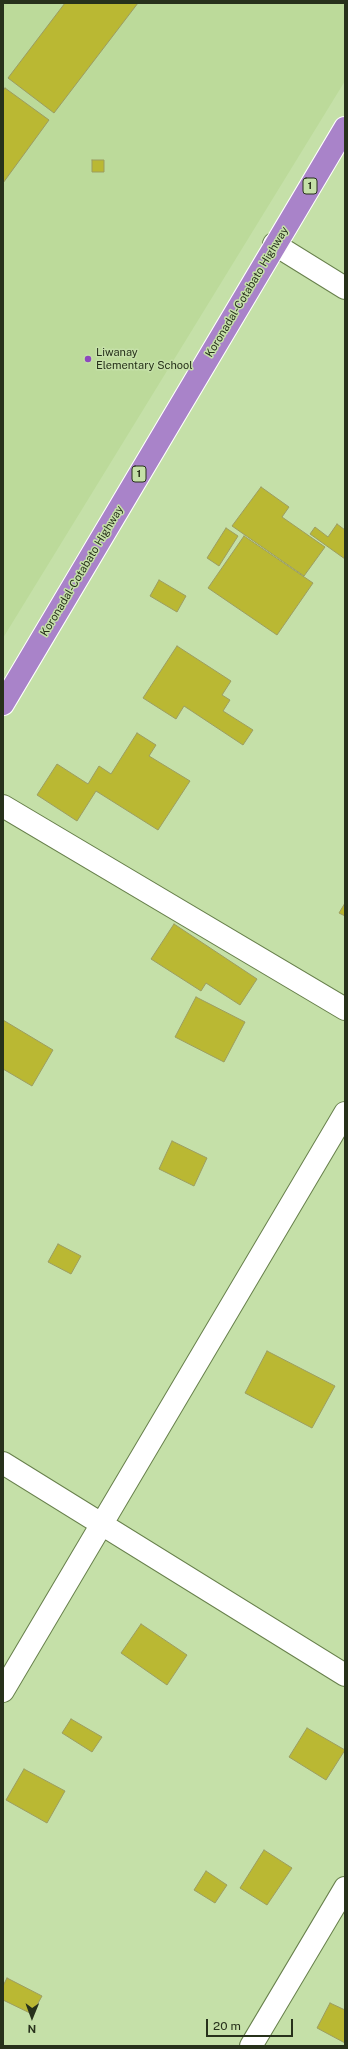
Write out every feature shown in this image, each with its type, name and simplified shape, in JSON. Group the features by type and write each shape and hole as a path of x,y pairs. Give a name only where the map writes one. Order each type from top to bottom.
{"highway":[{"name":"Koronadal-Cotabato Highway","path":"3,704 274,244 345,128"}],"street":[{"path":"274,244 345,288"},
{"path":"3,806 345,1009"},
{"path":"3,1691 345,1113"},
{"path":"3,1463 345,1675"},
{"path":"251,2046 345,1888"}],"shaded area":[{"name":"Liwanay Elementary School","path":"3,3 345,3 345,81 3,638"}],"building":[{"path":"65,3 138,3 54,113 8,78"},
{"path":"5,88 49,120 3,183 3,91"},
{"path":"92,160 104,160 104,172 92,172"},
{"path":"261,487 289,507 282,517 325,547 304,576 232,526"},
{"path":"337,524 345,530 345,559 310,534 315,527 328,537"},
{"path":"226,528 238,536 219,566 207,558"},
{"path":"244,536 313,583 277,635 208,588"},
{"path":"159,580 186,596 177,612 150,596"},
{"path":"177,646 231,681 222,695 230,700 223,711 253,730 243,745 184,706 176,719 143,698"},
{"path":"137,733 156,745 149,756 190,781 158,830 96,791 77,821 37,795 57,764 88,784 99,766 111,774"},
{"path":"345,903 345,916 339,913"},
{"path":"174,924 257,979 240,1005 206,983 201,991 151,959"},
{"path":"196,997 245,1022 224,1062 175,1037"},
{"path":"3,1020 53,1050 32,1086 3,1069"},
{"path":"172,1141 207,1158 194,1186 159,1169"},
{"path":"58,1244 81,1256 71,1274 48,1262"},
{"path":"267,1351 335,1386 312,1428 245,1393"},
{"path":"141,1624 187,1655 167,1685 121,1653"},
{"path":"71,1719 102,1737 92,1752 62,1733"},
{"path":"307,1728 345,1750 326,1780 289,1757"},
{"path":"24,1769 65,1791 47,1823 6,1800"},
{"path":"264,1850 292,1868 267,1905 240,1888"},
{"path":"206,1871 227,1885 215,1903 194,1890"},
{"path":"7,1978 42,1996 32,2014 3,2000 3,1986"},
{"path":"330,2003 345,2010 345,2043 317,2028"}],"place":[{"name":"Liwanay Elementary School","path":"88,359"}]}
